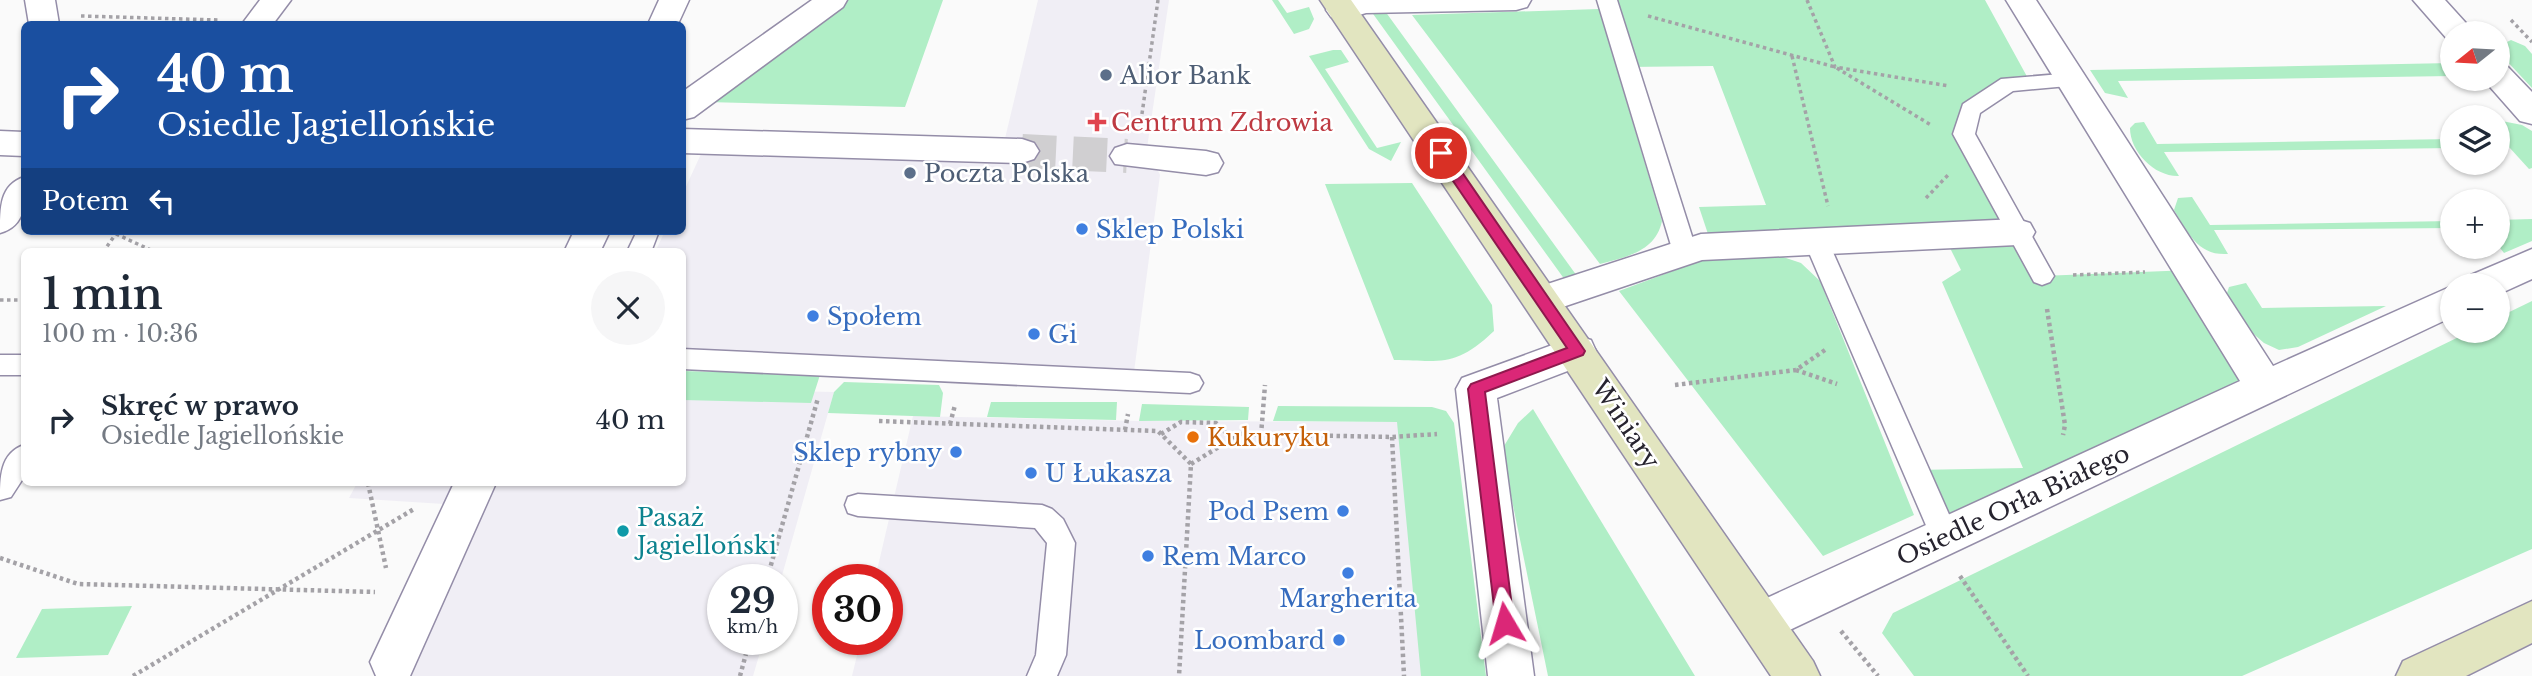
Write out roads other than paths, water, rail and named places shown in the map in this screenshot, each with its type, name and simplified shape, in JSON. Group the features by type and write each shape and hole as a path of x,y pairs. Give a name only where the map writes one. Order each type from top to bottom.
{"street":[{"path":"664,21 674,0"},
{"path":"686,135 832,0"},
{"path":"1338,5 1516,0"},
{"path":"2021,0 2265,387"},
{"path":"2428,0 2448,21"},
{"name":"Winiary","path":"1338,5 1797,676"},
{"path":"2510,89 2532,113"},
{"path":"686,137 1022,151"},
{"path":"0,143 21,144"},
{"path":"1131,156 1206,163"},
{"path":"0,220 21,194"},
{"path":"1542,300 1701,247 2017,232"},
{"path":"2509,273 2532,262"},
{"name":"Osiedle Orła Białego","path":"1761,622 2440,306"},
{"path":"1511,676 1476,389 1577,351"},
{"path":"393,662 408,592 473,486"},
{"path":"2419,676 2532,621"}],"lane":[{"path":"1608,3 1685,252"},
{"path":"2042,276 1964,134 1970,109 2008,84 2072,80"},
{"path":"1826,241 1945,537"},
{"path":"686,359 1190,383"},
{"path":"0,365 21,365"},
{"path":"2,489 21,460"},
{"path":"858,505 998,512 1042,517 1048,522 1061,543 1051,655 1042,676"}],"tunnel":[{"path":"1022,151 1127,156"}],"place":[{"name":"Alior Bank","path":"1106,75"},
{"name":"Centrum Zdrowia","path":"1097,122"},
{"name":"Poczta Polska","path":"910,173"},
{"name":"Sklep Polski","path":"1082,229"},
{"name":"Społem","path":"813,316"},
{"name":"Gi","path":"1034,334"},
{"name":"Kukuryku","path":"1193,437"},
{"name":"Sklep rybny","path":"956,452"},
{"name":"U Łukasza","path":"1031,473"},
{"name":"Pod Psem","path":"1343,511"},
{"name":"Pasaż Jagielloński","path":"623,531"},
{"name":"Rem Marco","path":"1148,556"},
{"name":"Margherita","path":"1348,573"},
{"name":"Loombard","path":"1339,640"}]}
